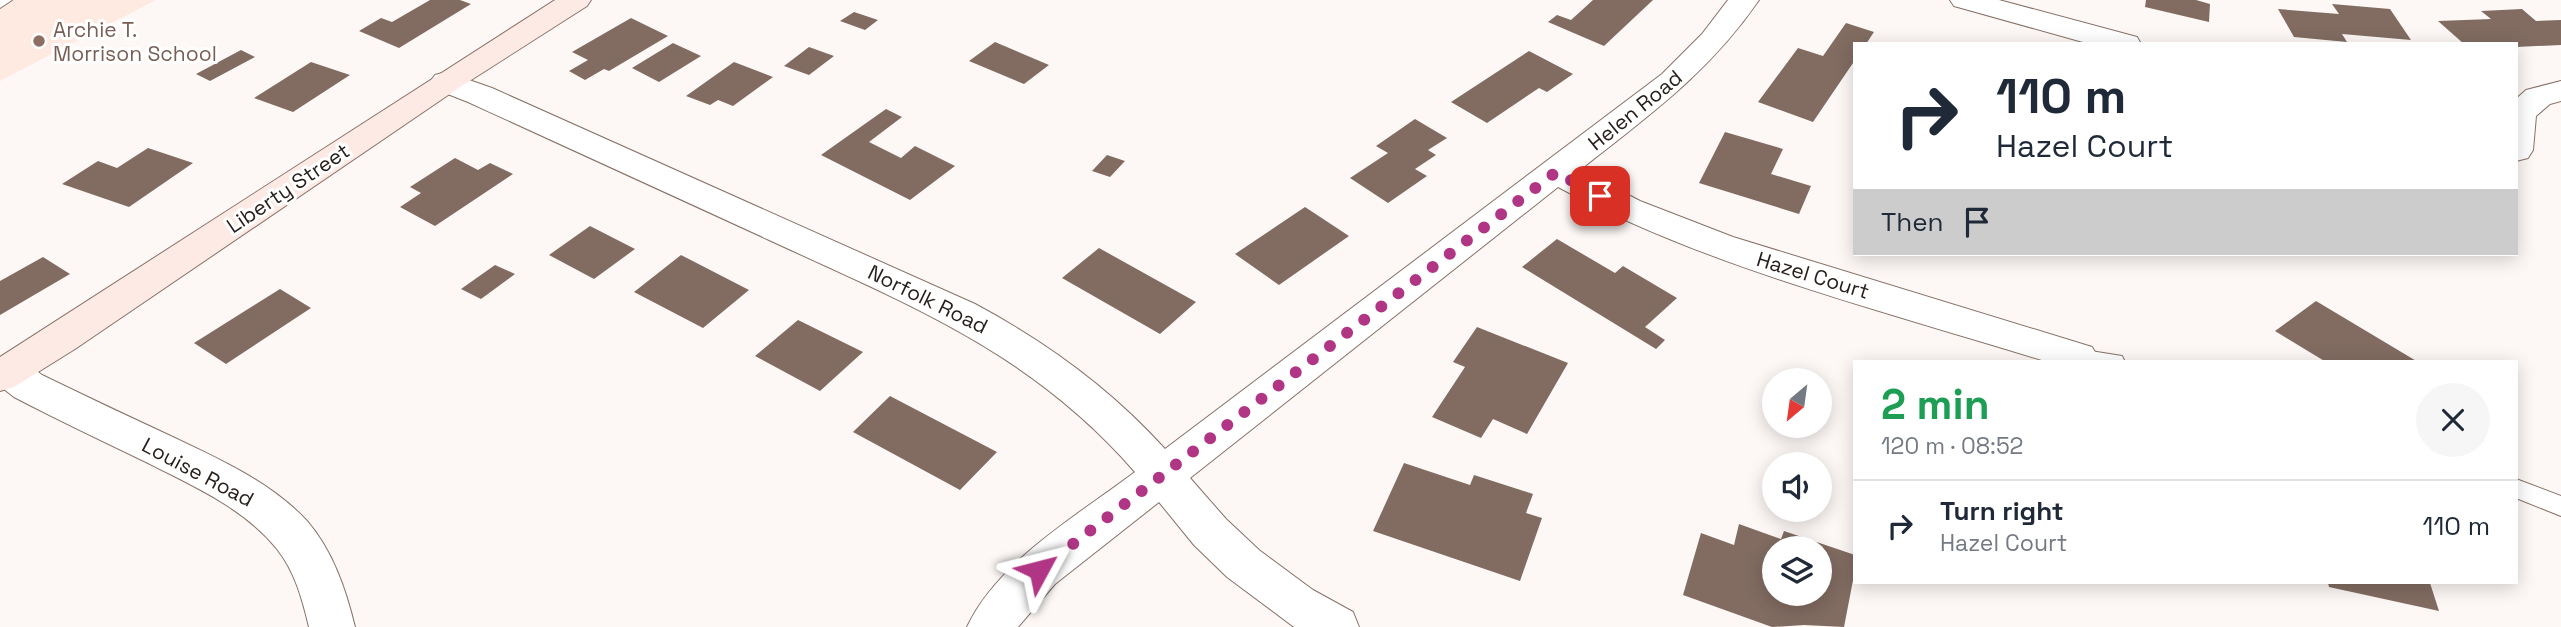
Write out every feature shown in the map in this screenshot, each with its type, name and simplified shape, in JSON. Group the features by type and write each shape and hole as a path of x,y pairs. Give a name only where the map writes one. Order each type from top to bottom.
{"main road":[{"name":"Liberty Street","path":"4,373 61,339 446,82 576,0"}],"street":[{"name":"Helen Road","path":"990,627 1019,590 1039,570 1680,75 1713,41 1744,0"},
{"path":"1965,0 2119,42"},
{"name":"Norfolk Road","path":"446,82 975,320 1023,349 1084,397 1132,440 1196,515 1241,561 1299,606 1336,627"},
{"path":"2518,132 2520,113 2528,104 2539,97 2561,91"},
{"name":"Hazel Court","path":"1556,172 1626,209 1720,246 2096,360"},
{"name":"Louise Road","path":"4,373 221,479 272,513 291,533 320,580 332,627"}],"lane":[{"path":"2518,489 2561,506"}],"shaded area":[{"name":"Archie T. Morrison School","path":"0,0 156,0 0,81"}],"building":[{"path":"430,0 460,0 471,4 399,48 359,31 381,18 392,22"},
{"path":"1593,0 1653,0 1604,46 1548,22 1557,15 1571,20"},
{"path":"2146,0 2196,0 2210,4 2209,22 2145,7"},
{"path":"2332,4 2390,9 2411,40 2342,34 2347,42 2294,37 2278,9 2339,14"},
{"path":"2522,9 2536,21 2561,20 2561,45 2518,47 2518,42 2462,42 2438,21 2491,19 2481,11"},
{"path":"854,12 878,20 865,30 840,21"},
{"path":"631,18 668,36 609,71 604,69 585,80 569,71 588,60 572,52"},
{"path":"1846,23 1874,32 1867,42 1853,42 1853,63 1813,122 1758,102 1798,48 1823,56"},
{"path":"995,42 1049,65 1024,84 969,61"},
{"path":"673,43 701,56 659,82 632,68"},
{"path":"809,47 834,56 809,75 784,66"},
{"path":"241,50 255,57 210,81 196,74"},
{"path":"1529,51 1573,74 1547,92 1539,88 1487,123 1451,102"},
{"path":"311,62 350,75 293,112 254,98"},
{"path":"734,62 773,77 733,106 718,100 710,105 686,96"},
{"path":"886,109 902,117 869,142 901,158 915,146 955,166 910,200 821,155"},
{"path":"1415,119 1447,138 1428,150 1436,155 1415,169 1427,176 1388,203 1350,178 1388,153 1376,146"},
{"path":"1725,132 1783,149 1771,174 1811,186 1799,214 1699,183"},
{"path":"148,148 193,163 129,207 62,184 98,161 117,168"},
{"path":"1107,155 1125,161 1110,177 1092,171"},
{"path":"455,158 478,170 490,163 513,174 435,226 400,207 421,193 410,187"},
{"path":"1305,207 1349,236 1279,285 1235,254"},
{"path":"590,226 635,249 594,279 549,255"},
{"path":"1557,239 1615,273 1623,266 1677,298 1645,327 1665,340 1656,349 1522,267"},
{"path":"1099,248 1196,302 1160,334 1062,278"},
{"path":"681,255 749,290 703,328 634,292"},
{"path":"43,257 70,274 0,315 0,281"},
{"path":"495,265 515,274 481,299 461,289"},
{"path":"280,289 311,308 226,364 194,343"},
{"path":"2316,301 2415,360 2323,360 2275,331"},
{"path":"798,320 863,352 820,391 755,356"},
{"path":"1477,327 1568,363 1527,434 1493,419 1481,438 1432,417 1465,367 1453,362"},
{"path":"890,396 997,452 960,490 853,432"},
{"path":"1404,463 1470,485 1474,475 1533,494 1526,513 1542,518 1520,581 1373,531"},
{"path":"1739,524 1773,536 1762,536 1762,606 1832,606 1832,547 1853,554 1853,580 1844,627 1772,627 1683,595 1701,533 1734,545"},
{"path":"1784,531 1799,536 1782,536"},
{"path":"2328,584 2430,584 2439,611 2329,587"}],"place":[{"name":"Archie T. Morrison School","path":"39,41"}],"route":[{"path":"1039,570 1556,172 1600,196"}]}
